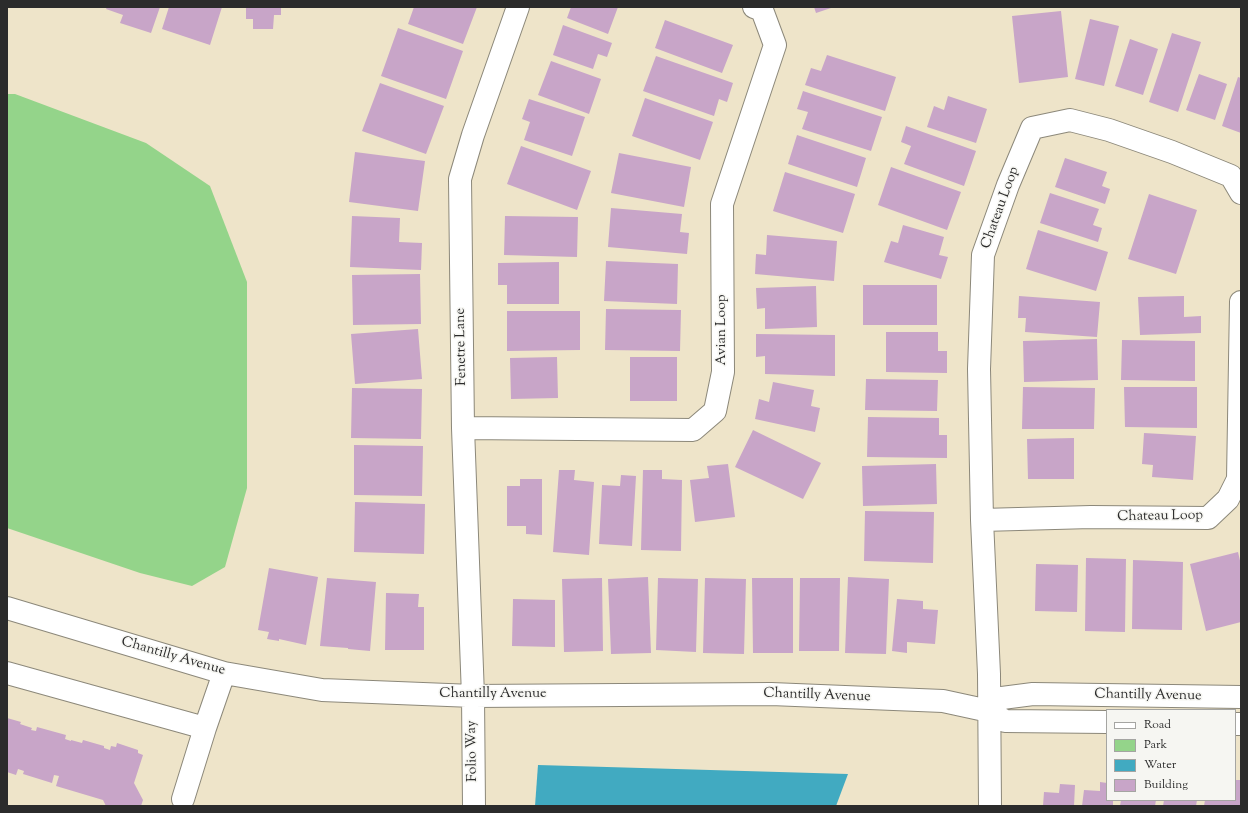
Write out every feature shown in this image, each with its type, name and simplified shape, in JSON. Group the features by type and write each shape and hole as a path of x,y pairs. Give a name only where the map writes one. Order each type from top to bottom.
{"street":[{"name":"Fenetre Lane","path":"473,696 463,428 460,179 473,135 518,7"},
{"name":"Avian Loop","path":"463,428 693,430 715,411 723,372 722,204 775,45 762,10 754,7"},
{"name":"Chateau Loop","path":"990,806 989,711 982,520 979,369 983,255 1008,185 1032,128 1070,120 1109,130 1172,152 1231,176 1241,193"},
{"name":"Chateau Loop","path":"982,520 1092,517 1208,518 1228,499 1238,479 1241,302"},
{"name":"Chantilly Avenue","path":"7,608 224,673 322,690 473,696 771,694 943,701 989,711 1005,721 1106,722"},
{"path":"183,798 224,673"},
{"path":"7,674 205,728"},
{"name":"Chantilly Avenue","path":"989,711 1002,698 1033,694 1241,697"},
{"name":"Folio Way","path":"473,696 474,806"}],"green space":[{"path":"7,94 15,94 146,143 210,186 247,282 247,488 225,567 192,586 140,573 7,528"}],"water":[{"path":"538,765 848,774 836,806 535,806"}],"building":[{"path":"107,7 160,7 151,33 120,23 123,15 106,9"},
{"path":"169,7 222,7 210,45 162,29"},
{"path":"246,7 281,7 281,15 274,15 273,29 253,29 253,19 246,19"},
{"path":"414,7 477,7 463,44 408,24"},
{"path":"571,7 618,7 608,34 567,18"},
{"path":"814,7 834,7 816,13"},
{"path":"1061,11 1068,77 1019,83 1012,16"},
{"path":"1090,19 1119,26 1104,86 1075,79"},
{"path":"665,20 733,45 722,73 655,48"},
{"path":"563,25 612,43 607,57 598,54 593,69 553,55"},
{"path":"398,28 463,51 446,99 381,76"},
{"path":"1172,33 1201,42 1178,112 1149,102"},
{"path":"1130,39 1158,49 1143,95 1115,86"},
{"path":"827,55 896,77 885,111 805,85 811,68 821,71"},
{"path":"656,56 733,83 727,102 719,99 714,116 643,91"},
{"path":"551,61 601,79 589,114 538,95"},
{"path":"1199,74 1227,84 1215,120 1186,110"},
{"path":"1238,77 1241,78 1241,133 1222,126"},
{"path":"380,83 444,106 426,154 362,131"},
{"path":"803,91 882,117 871,151 802,129 808,112 797,109"},
{"path":"948,96 987,109 976,143 927,127 934,106 944,110"},
{"path":"645,98 713,122 700,160 632,136"},
{"path":"529,99 585,117 572,156 524,140 530,122 522,119"},
{"path":"906,126 976,151 964,186 904,164 911,146 901,142"},
{"path":"797,135 866,158 857,187 788,164"},
{"path":"521,146 591,171 577,210 507,184"},
{"path":"355,152 425,161 418,211 349,202"},
{"path":"619,153 691,167 684,207 611,193"},
{"path":"1065,158 1107,172 1102,186 1110,189 1105,204 1055,187"},
{"path":"891,167 961,192 947,230 878,205"},
{"path":"785,172 855,194 843,233 773,211"},
{"path":"1050,193 1099,209 1093,225 1102,228 1098,242 1040,223"},
{"path":"1149,194 1197,210 1176,274 1128,259"},
{"path":"611,208 682,214 680,232 689,233 687,254 608,247"},
{"path":"352,216 400,218 399,242 422,243 421,270 350,267"},
{"path":"505,216 578,217 577,257 504,255"},
{"path":"903,225 944,237 939,255 948,257 941,279 884,262 891,241 898,243"},
{"path":"1038,230 1108,252 1096,291 1026,269"},
{"path":"767,235 837,241 834,281 755,274 756,254 766,255"},
{"path":"606,261 678,264 677,304 604,301"},
{"path":"559,262 559,304 507,304 507,285 498,285 498,263"},
{"path":"420,274 421,324 353,325 352,275"},
{"path":"863,285 937,285 937,325 863,325"},
{"path":"816,286 817,327 765,329 765,308 757,309 756,288"},
{"path":"1019,296 1100,302 1097,337 1025,332 1026,318 1018,318"},
{"path":"1184,296 1184,317 1201,316 1201,333 1140,335 1138,297"},
{"path":"606,309 681,310 680,351 605,350"},
{"path":"507,311 580,311 580,350 507,351"},
{"path":"418,329 422,379 355,384 351,334"},
{"path":"886,332 938,332 938,351 947,351 947,373 886,372"},
{"path":"756,334 835,335 835,376 765,374 765,356 756,357"},
{"path":"1097,339 1098,380 1024,382 1023,341"},
{"path":"1122,340 1195,341 1195,381 1121,380"},
{"path":"557,357 558,398 511,399 510,358"},
{"path":"630,357 677,357 677,401 630,401"},
{"path":"866,379 938,380 937,411 865,410"},
{"path":"773,382 814,390 811,406 820,408 815,432 755,419 759,399 769,402"},
{"path":"1023,387 1095,388 1094,429 1022,429"},
{"path":"1124,387 1197,387 1197,428 1125,427"},
{"path":"352,388 422,389 421,439 351,438"},
{"path":"868,417 939,418 939,435 947,435 947,458 867,457"},
{"path":"753,430 821,463 803,499 735,467"},
{"path":"1144,433 1196,436 1193,480 1152,477 1153,465 1142,464"},
{"path":"1074,438 1074,479 1028,479 1027,439"},
{"path":"354,445 423,446 422,496 354,495"},
{"path":"728,464 735,517 695,522 690,480 709,478 707,466"},
{"path":"936,464 937,504 863,506 862,466"},
{"path":"559,470 575,470 574,480 594,482 589,555 553,552"},
{"path":"643,470 662,470 662,479 682,480 681,551 641,550"},
{"path":"621,475 636,476 632,546 599,544 602,485 620,486"},
{"path":"520,479 542,479 542,535 526,534 526,526 507,526 507,486 520,486"},
{"path":"355,502 425,504 424,554 354,552"},
{"path":"865,511 934,512 933,563 864,561"},
{"path":"1238,552 1241,565 1241,622 1206,631 1190,564"},
{"path":"1086,558 1126,559 1125,632 1085,631"},
{"path":"1133,560 1183,562 1182,630 1132,629"},
{"path":"1036,564 1078,565 1077,612 1035,611"},
{"path":"269,568 318,577 306,645 279,639 279,641 267,639 269,632 258,630"},
{"path":"648,577 651,653 611,654 608,579"},
{"path":"848,577 889,579 886,654 845,653"},
{"path":"327,578 376,582 370,651 320,646"},
{"path":"602,578 603,651 564,652 562,579"},
{"path":"658,578 698,579 696,652 656,650"},
{"path":"705,578 746,579 744,654 703,653"},
{"path":"752,578 793,578 793,653 753,653"},
{"path":"800,578 840,578 839,651 799,651"},
{"path":"386,593 419,594 418,607 424,607 424,650 385,650"},
{"path":"513,599 555,600 555,647 512,646"},
{"path":"897,599 923,601 923,609 938,610 935,644 907,642 907,653 892,651"},
{"path":"7,718 21,722 20,724 32,728 31,730 36,731 37,727 66,735 65,739 71,741 82,743 83,740 104,746 104,748 110,750 111,746 116,747 117,743 138,750 138,753 143,755 134,783 143,800 141,806 106,806 103,800 56,786 59,776 54,775 52,783 23,774 24,771 18,769 16,775 7,772"},
{"path":"1236,780 1241,780 1240,806 1204,806 1205,801 1236,801"},
{"path":"1100,782 1106,783 1106,801 1113,801 1113,806 1082,806 1084,790 1100,791"},
{"path":"1060,784 1075,785 1074,806 1043,806 1044,792 1059,793"},
{"path":"1121,801 1156,801 1155,806 1120,806"},
{"path":"1164,801 1197,801 1196,806 1163,806"}]}
